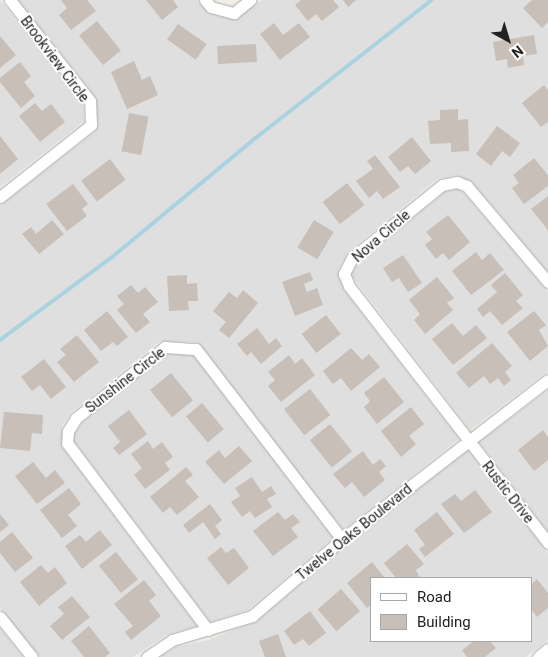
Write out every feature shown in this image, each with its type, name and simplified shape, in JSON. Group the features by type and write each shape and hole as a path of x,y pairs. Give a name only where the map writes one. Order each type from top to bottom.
{"street":[{"name":"Brookview Circle","path":"0,196 91,125 90,100 10,0"},
{"path":"205,0 211,7 234,13 250,0"},
{"name":"Nova Circle","path":"469,440 350,286 344,274 352,258 442,185 457,182 467,186 548,282"},
{"name":"Sunshine Circle","path":"208,630 67,443 68,431 76,418 165,347 196,349 342,539"},
{"name":"Twelve Oaks Boulevard","path":"147,657 172,640 252,616 342,539 548,380"},
{"name":"Rustic Drive","path":"469,440 548,543"},
{"path":"0,617 32,657"},
{"path":"538,657 548,649"}],"shaded area":[{"path":"0,0 83,103 84,121 0,187"},
{"path":"18,0 197,0 210,14 233,19 262,0 548,0 548,272 472,182 456,175 437,179 348,252 338,270 344,290 459,439 343,530 197,342 160,341 72,412 62,426 62,447 197,626 168,634 133,657 40,657 0,607 0,206 96,131 98,125 95,96"},
{"path":"457,189 463,192 548,292 548,371 470,430 351,275 358,263 445,192"},
{"path":"168,354 193,355 333,538 248,610 210,622 74,441 74,434 82,423"},
{"path":"548,390 548,532 479,442"},
{"path":"468,450 548,553 548,640 526,657 160,657 176,647 208,640 257,621 347,545"},
{"path":"0,628 23,657 0,657"}],"building":[{"path":"61,0 87,0 96,11 71,30 59,15 67,8"},
{"path":"146,0 173,0 178,7 162,20"},
{"path":"301,0 333,0 339,7 322,21 316,14 308,21 295,5"},
{"path":"343,0 356,0 348,7"},
{"path":"532,0 548,0 548,22 542,28 523,8"},
{"path":"97,21 121,51 103,65 79,35"},
{"path":"274,23 283,35 299,23 310,37 280,60 260,34"},
{"path":"178,24 207,44 196,60 167,40"},
{"path":"534,35 537,54 523,56 524,65 508,68 507,59 496,61 493,42"},
{"path":"0,36 16,55 0,68"},
{"path":"256,44 257,62 218,64 217,46"},
{"path":"134,61 142,80 150,76 158,95 127,109 111,72"},
{"path":"20,62 31,76 24,82 35,96 21,108 0,82 0,78"},
{"path":"544,85 548,90 548,122 541,127 522,103"},
{"path":"35,103 42,111 51,104 65,122 40,142 19,116"},
{"path":"458,109 458,120 468,119 469,151 451,152 451,143 430,144 428,121 440,120 440,110"},
{"path":"129,113 149,117 141,155 122,151"},
{"path":"497,126 520,143 510,157 502,151 491,166 476,154"},
{"path":"0,136 18,159 0,174"},
{"path":"412,137 431,161 415,174 408,166 400,172 388,157"},
{"path":"375,155 400,187 383,199 377,191 369,198 356,181 373,169 367,161"},
{"path":"534,158 548,175 548,186 524,204 512,188 519,183 513,175"},
{"path":"110,159 126,180 97,201 81,181"},
{"path":"347,183 364,205 340,224 323,202"},
{"path":"73,184 88,204 82,209 87,216 67,231 46,204"},
{"path":"548,196 548,230 531,209"},
{"path":"448,215 470,242 449,260 443,253 436,259 425,245 432,239 426,232"},
{"path":"52,220 64,234 39,254 22,234 31,227 36,234"},
{"path":"314,220 334,232 317,259 298,247"},
{"path":"476,252 482,260 490,253 504,270 471,295 452,271"},
{"path":"403,255 422,283 408,292 399,278 392,282 383,268"},
{"path":"310,272 313,280 304,284 307,292 317,288 323,305 295,316 282,282"},
{"path":"505,273 523,295 516,301 523,308 502,325 490,311 483,317 477,309 497,292 491,285"},
{"path":"187,275 187,284 197,283 198,301 188,301 189,310 169,311 167,276"},
{"path":"437,277 454,298 447,303 453,310 425,334 414,320 420,314 409,300"},
{"path":"131,285 138,293 145,287 158,302 143,314 150,322 136,333 117,310 124,304 117,296"},
{"path":"243,290 258,303 229,338 219,330 226,322 213,311 229,292 237,298"},
{"path":"107,311 128,337 117,346 113,342 101,351 84,330"},
{"path":"534,311 546,325 539,330 548,346 530,361 507,332"},
{"path":"326,315 341,334 316,353 302,334"},
{"path":"452,323 463,336 476,325 487,338 453,365 432,339"},
{"path":"257,328 269,344 276,338 282,346 261,364 251,352 247,356 237,344"},
{"path":"77,335 99,362 74,382 57,362 66,355 60,349"},
{"path":"492,343 512,366 505,372 511,380 504,386 498,378 490,384 484,376 469,388 456,373"},
{"path":"351,348 362,360 369,354 380,367 351,391 341,378 333,384 323,371"},
{"path":"289,355 295,364 302,358 315,375 281,402 268,386 275,380 268,372"},
{"path":"44,359 66,387 51,399 40,385 32,391 21,377"},
{"path":"171,373 193,400 172,417 150,390"},
{"path":"384,377 404,402 377,424 364,407 370,401 364,393"},
{"path":"310,389 330,415 304,435 284,409"},
{"path":"202,403 224,429 208,443 186,416"},
{"path":"411,407 424,424 409,436 416,444 401,457 381,431"},
{"path":"129,410 147,434 119,455 113,448 120,442 108,426"},
{"path":"4,412 43,415 42,434 32,433 30,451 0,448"},
{"path":"330,424 352,451 332,468 310,440"},
{"path":"543,430 548,437 548,460 534,471 518,450"},
{"path":"148,441 153,449 162,442 173,457 165,463 170,470 145,489 134,475 142,468 131,454"},
{"path":"239,446 252,461 224,484 205,462 219,450 225,458"},
{"path":"363,451 373,465 380,459 386,466 379,472 385,480 364,497 352,482 345,488 333,474"},
{"path":"33,462 46,478 55,470 65,483 37,504 15,476"},
{"path":"186,467 193,475 185,481 199,497 177,515 170,507 163,513 150,497"},
{"path":"252,477 262,492 271,486 276,494 267,499 272,507 255,518 250,511 242,517 231,502 240,496 235,488"},
{"path":"69,488 81,504 68,515 77,526 62,538 40,510"},
{"path":"475,490 492,512 464,533 441,504 455,494 461,501"},
{"path":"210,504 222,520 215,526 221,534 215,539 203,522 189,533 183,525"},
{"path":"278,512 285,520 293,514 300,522 291,528 298,537 273,556 253,531"},
{"path":"437,512 454,534 425,557 419,549 425,545 414,530"},
{"path":"0,514 9,525 0,532"},
{"path":"100,530 112,545 82,569 65,546 80,535 86,542"},
{"path":"12,532 33,558 15,572 0,553 0,542"},
{"path":"407,544 424,564 416,570 420,577 395,577 384,563"},
{"path":"221,547 226,553 234,548 249,568 228,585 207,558"},
{"path":"116,552 138,579 121,593 99,566"},
{"path":"372,562 384,577 370,577 370,606 367,608 347,583"},
{"path":"41,565 48,573 55,567 67,583 39,606 20,582"},
{"path":"537,579 548,593 548,608 537,617 533,611 533,583"},
{"path":"144,580 156,595 149,601 161,616 131,640 125,632 133,626 114,604"},
{"path":"341,589 360,611 337,631 318,609"},
{"path":"72,596 90,617 62,640 50,626 64,614 58,607"},
{"path":"310,611 326,633 309,646 303,639 294,645 284,631"},
{"path":"89,626 110,653 105,657 84,657 71,641"},
{"path":"278,634 286,657 265,657 259,641"},
{"path":"473,642 491,642 496,648 485,657 467,657 462,650"}],"waterway":[{"path":"0,340 111,258 257,137 432,0"}]}
